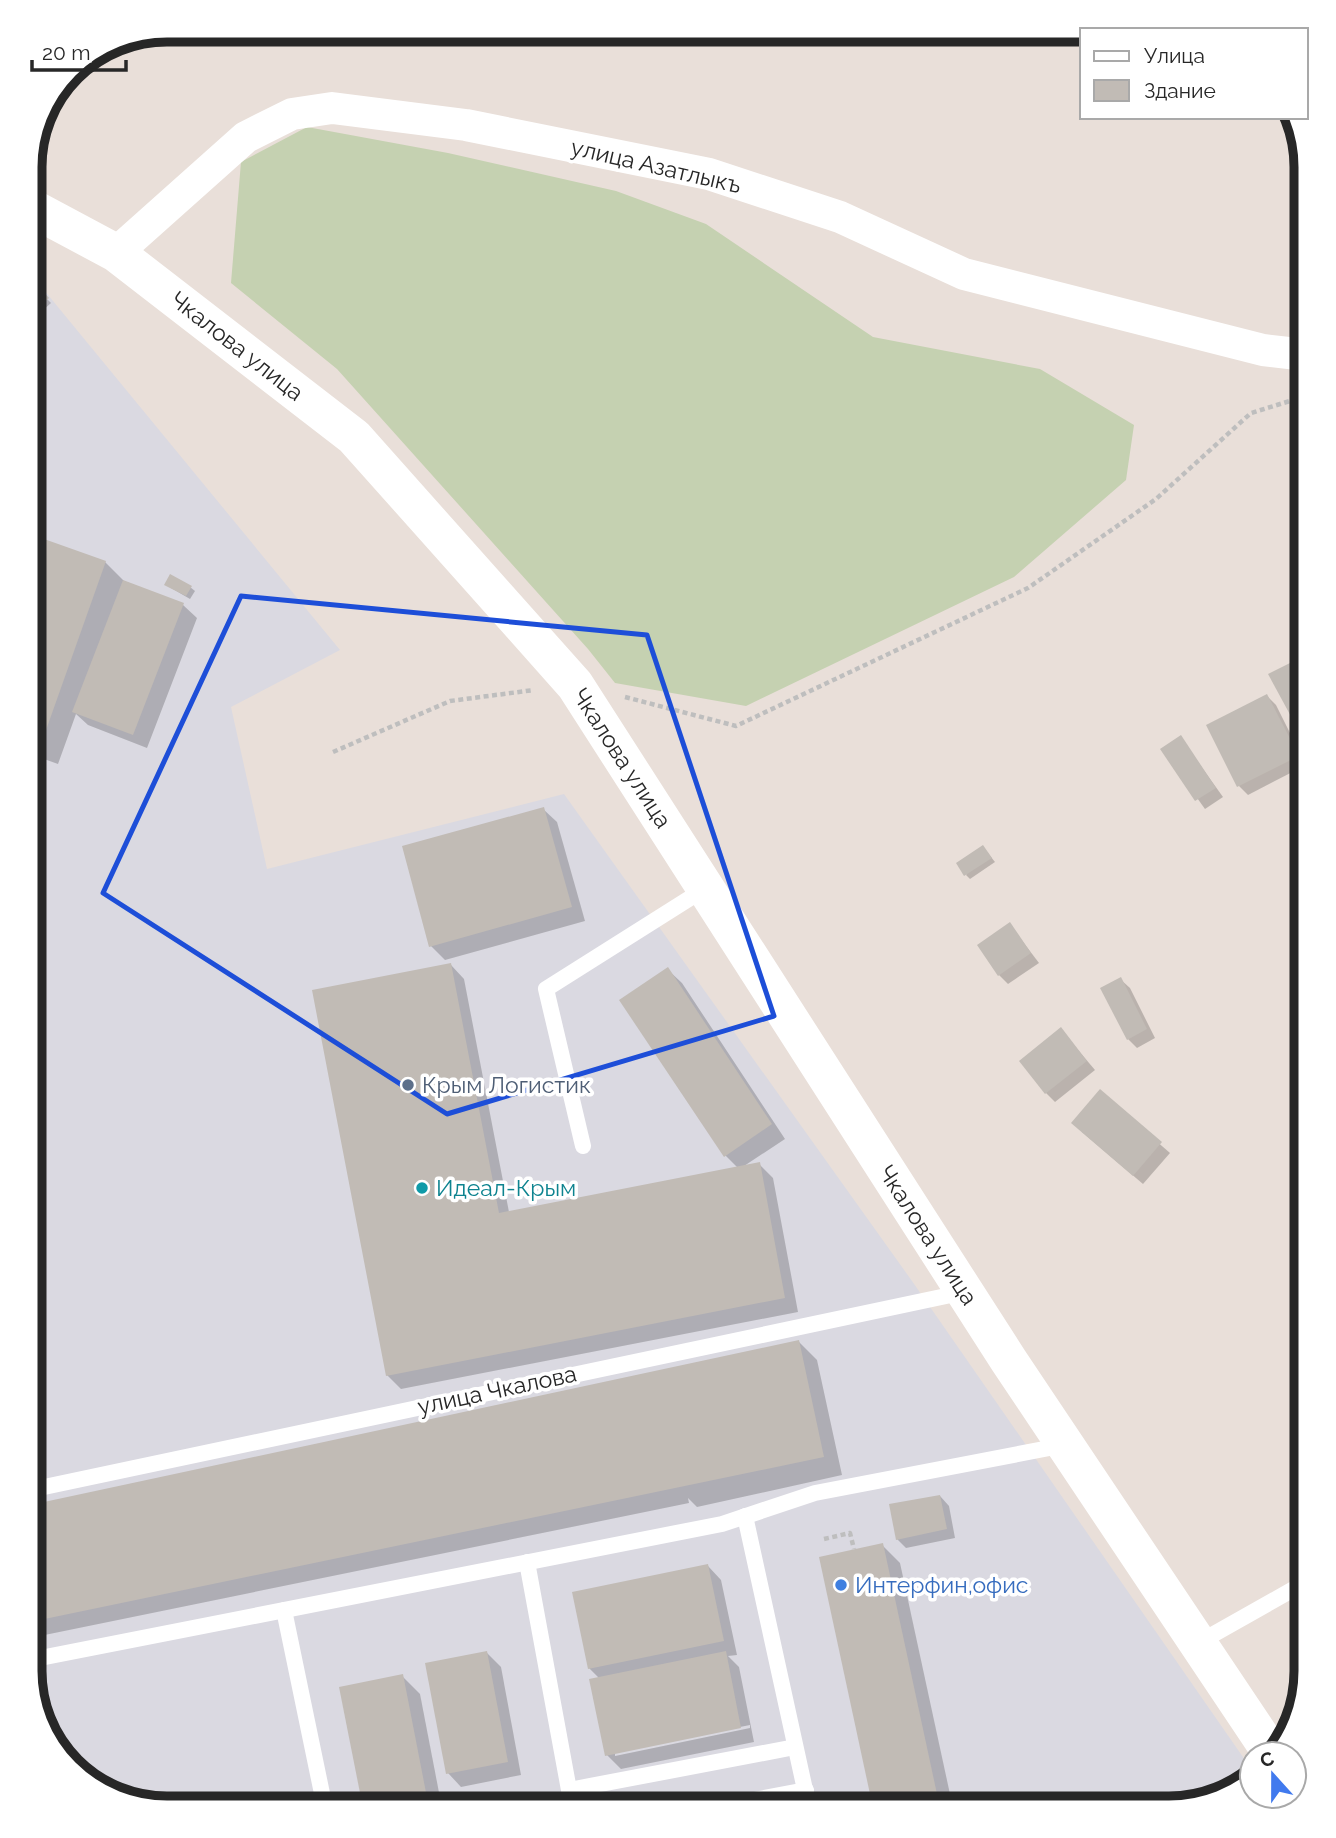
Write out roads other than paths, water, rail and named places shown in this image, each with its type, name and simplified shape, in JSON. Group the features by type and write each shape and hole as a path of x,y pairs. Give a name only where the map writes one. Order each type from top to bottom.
{"street":[{"name":"улица Азатлыкъ","path":"116,253 246,137 292,114 332,108 466,125 709,174 840,217 964,274 1263,349 1294,353"},
{"name":"Чкалова улица","path":"42,218 116,253 354,437 575,685 965,1292 1263,1740"}],"lane":[{"path":"583,1146 545,989 706,888"},
{"name":"улица Чкалова","path":"42,1487 965,1292"},
{"path":"42,1658 722,1524 816,1493 1065,1444"},
{"path":"745,1516 807,1796"},
{"path":"527,1562 569,1790 795,1747"},
{"path":"1198,1643 1294,1589"},
{"path":"284,1610 323,1796"},
{"path":"780,1796 806,1790"}],"place":[{"name":"Крым Логистик","path":"408,1085"},
{"name":"Идеал-Крым","path":"422,1188"},
{"name":"Интерфин,офис","path":"841,1585"}]}
